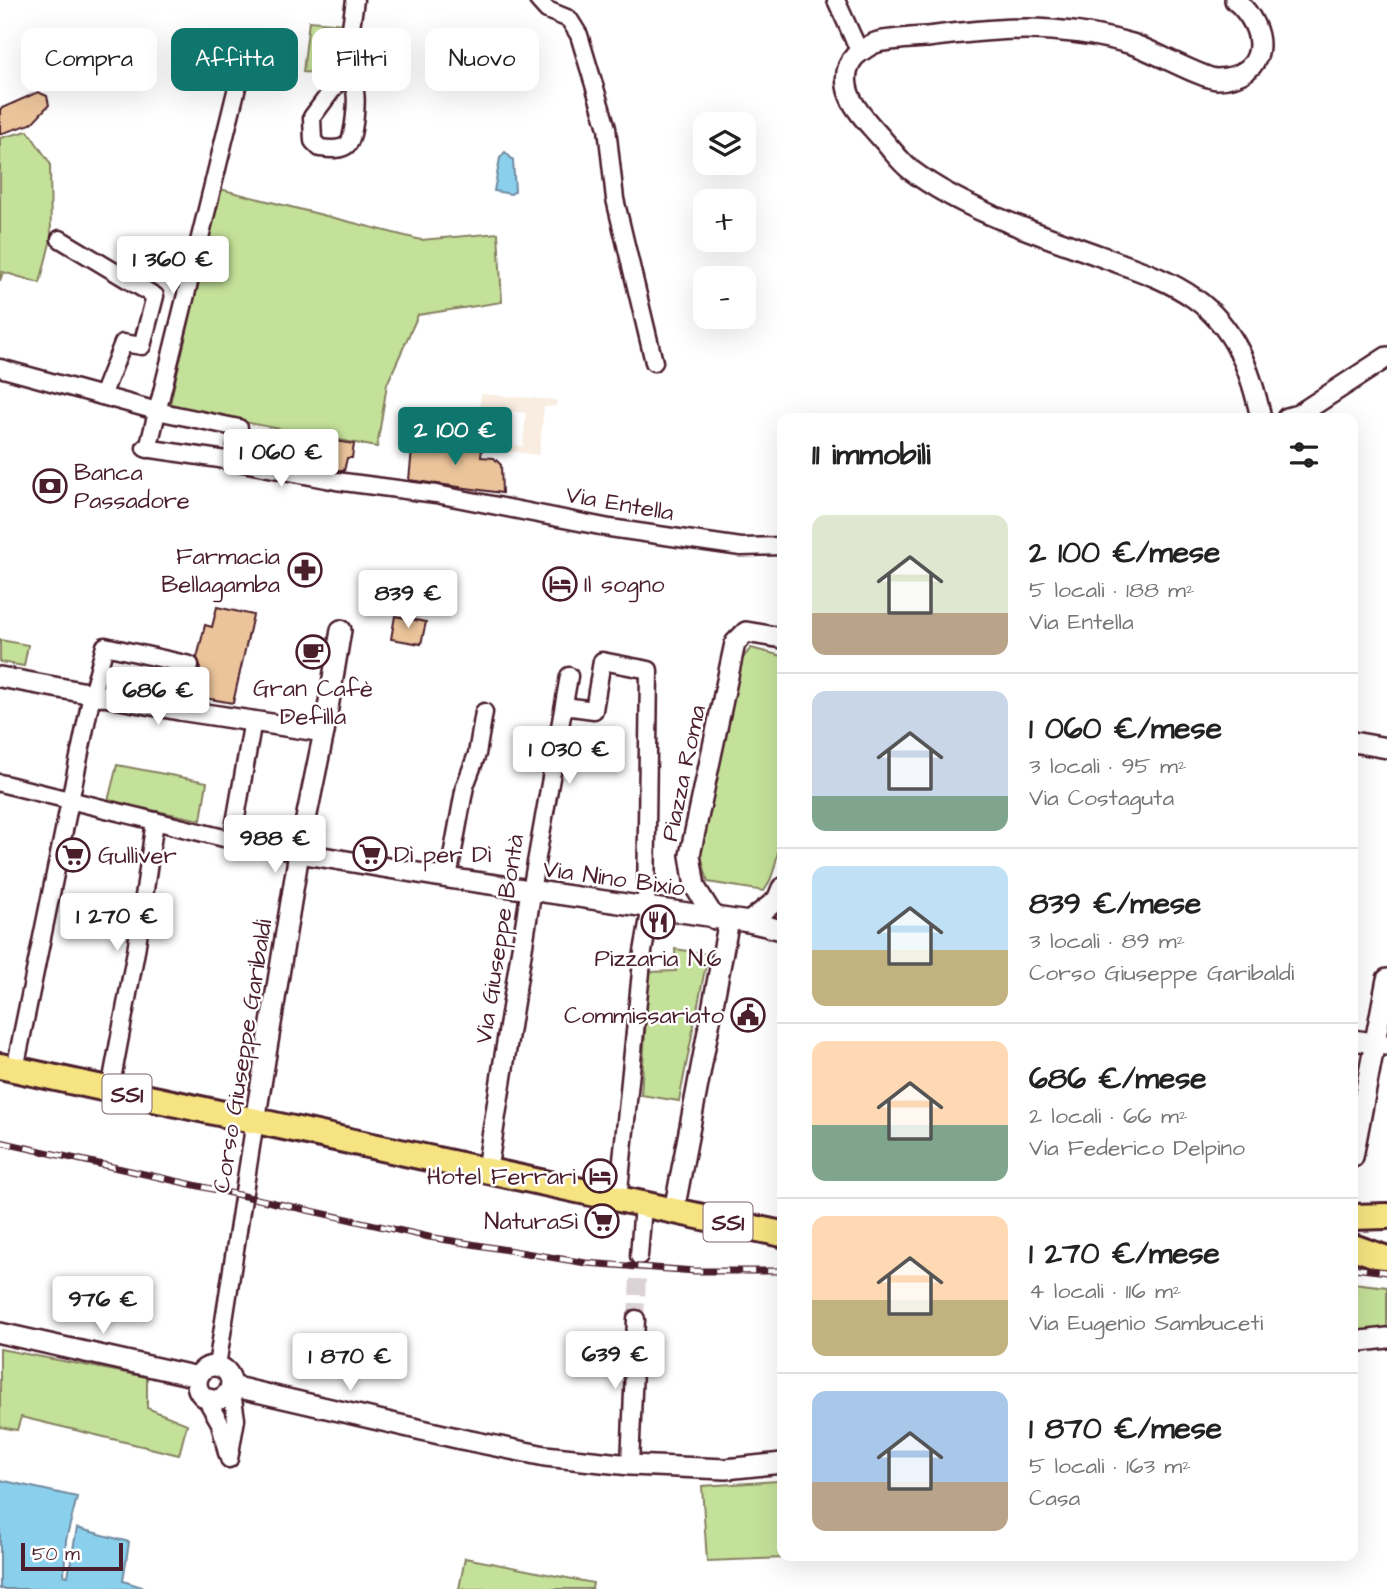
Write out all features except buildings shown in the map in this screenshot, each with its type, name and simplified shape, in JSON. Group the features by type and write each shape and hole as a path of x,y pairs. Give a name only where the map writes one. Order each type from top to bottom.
{"main road":[{"name":"SS1","path":"8,1068 777,1233"},
{"path":"1358,1217 1383,1216 1382,1238 1387,1245"},
{"path":"1358,1249 1387,1259"}],"street":[{"path":"351,28 355,0"},
{"path":"538,0 547,10 569,19 579,35 607,128 615,199 654,362"},
{"path":"836,0 860,53"},
{"path":"1236,0 1251,17 1260,34 1260,52 1251,66 1236,76 1214,79 1131,43 1099,35 1048,30 980,32 875,43 860,53 848,66 848,93 858,112 911,170 958,199 1057,240 1155,276 1194,298 1217,317 1240,349 1261,413"},
{"path":"157,411 236,91"},
{"path":"60,239 155,296 142,346 123,343 102,396"},
{"path":"1301,413 1387,356"},
{"path":"0,368 157,411 239,428 233,461"},
{"name":"Via Entella","path":"157,411 146,448 233,461 335,481 409,489 688,540 741,547 777,546"},
{"name":"Corso Giuseppe Garibaldi","path":"217,1366 299,853 324,732 341,630"},
{"name":"Piazza Roma","path":"722,919 695,887 690,855 735,643 746,632 777,637"},
{"path":"8,1068 105,646 190,665 179,710"},
{"path":"564,706 594,710 602,662 649,670 648,906 618,1200"},
{"name":"Via Giuseppe Bontà","path":"487,1169 531,891 569,676"},
{"path":"0,677 179,710 324,732"},
{"path":"448,878 465,786 477,754 484,712"},
{"path":"232,840 253,720"},
{"path":"1358,742 1387,748"},
{"path":"0,783 232,840 299,853"},
{"path":"110,1090 136,951 155,821"},
{"name":"Via Nino Bixio","path":"299,853 722,919"},
{"path":"749,922 777,900"},
{"path":"674,1211 722,919 777,929"},
{"path":"1358,1136 1380,1044 1387,979"},
{"path":"1358,1041 1380,1044"},
{"path":"639,1256 643,1205"},
{"path":"630,1465 636,1319"},
{"path":"0,1333 198,1377"},
{"path":"1358,1341 1387,1338"},
{"path":"217,1366 226,1371 236,1419 229,1459 220,1423 198,1388 198,1377 203,1369 217,1366"},
{"path":"231,1386 545,1456 630,1465 726,1469 777,1464"},
{"path":"205,1397 221,1398 231,1386"}],"shaded area":[{"path":"481,394 556,400 557,406 544,407 539,455 442,443 444,417 478,421","holes":["493,410 526,413 523,446 490,442"]}],"green space":[{"path":"309,21 345,24 345,28 312,28 312,73 303,72"},
{"path":"28,131 50,163 51,239 40,283 3,272 0,281 0,138"},
{"path":"220,189 421,240 498,233 502,302 418,315 387,384 377,447 169,408"},
{"path":"0,640 28,645 24,666 0,662"},
{"path":"751,648 777,655 777,855 764,891 708,882 701,856 718,751 742,659"},
{"path":"117,765 207,782 201,820 108,801"},
{"path":"675,949 708,954 679,1101 641,1095 649,972 676,971"},
{"path":"1358,1284 1387,1287 1387,1330 1358,1333"},
{"path":"0,1349 147,1377 147,1408 187,1424 179,1455 21,1417 17,1430 0,1427"},
{"path":"777,1481 777,1558 707,1561 702,1486"},
{"path":"465,1558 593,1583 592,1589 459,1589"}],"water":[{"path":"505,152 513,160 515,191 511,194 494,191 500,158"},
{"path":"0,1480 77,1497 66,1540 64,1575 68,1576 77,1528 129,1542 123,1581 148,1589 0,1589"}],"tunnel":[{"path":"636,1319 639,1256"}],"railway":[{"path":"0,1142 429,1237 586,1263 695,1271 777,1271"},
{"path":"1358,1269 1387,1272"}],"place":[{"name":"Banca Passadore","path":"50,486"},
{"name":"Farmacia Bellagamba","path":"305,570"},
{"name":"Il sogno","path":"560,584"},
{"name":"Gran Cafè Defilla","path":"313,652"},
{"name":"Dì per Dì","path":"370,854"},
{"name":"Gulliver","path":"73,855"},
{"name":"Pizzaria N.6","path":"658,922"},
{"name":"Commissariato","path":"748,1015"},
{"name":"Hotel Ferrari","path":"600,1176"},
{"name":"NaturaSì","path":"602,1221"}]}
